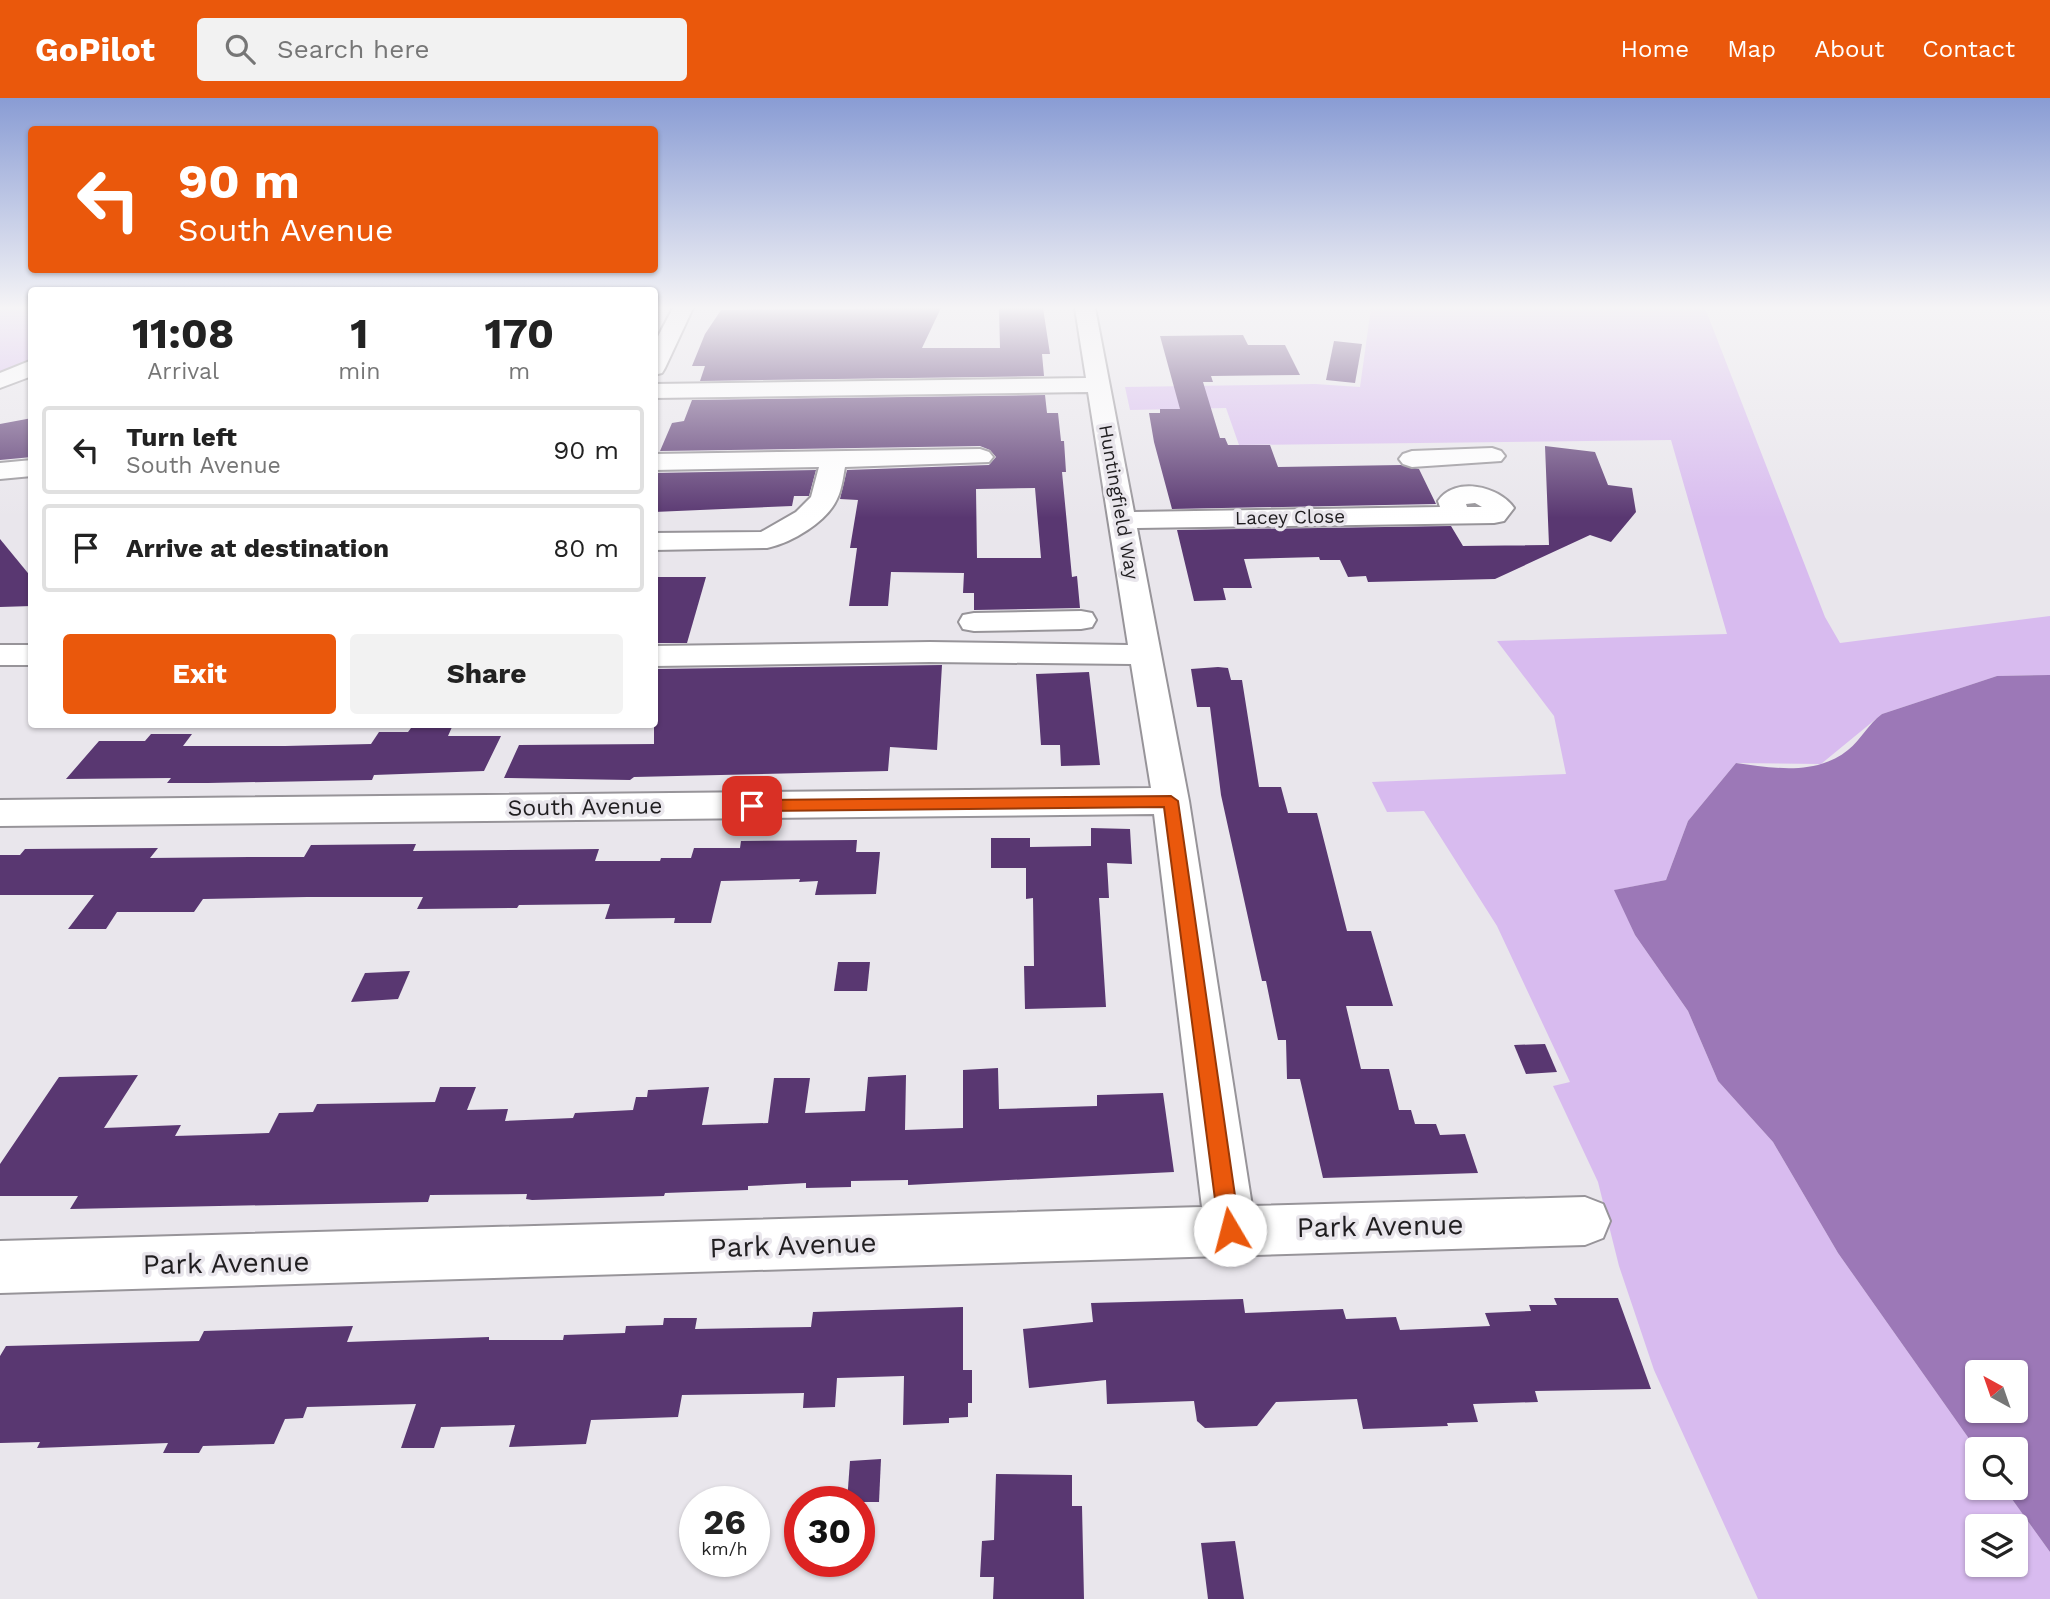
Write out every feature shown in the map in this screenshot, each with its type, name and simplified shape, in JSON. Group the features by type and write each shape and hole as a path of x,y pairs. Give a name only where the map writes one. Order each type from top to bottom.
{"street":[{"name":"Huntingfield Way","path":"1097,378 1171,801 1230,1230"},
{"path":"658,391 1098,385"},
{"path":"1412,458 1492,456"},
{"path":"658,463 980,457"},
{"name":"Lacey Close","path":"1122,520 1464,505 1465,471 1457,457"},
{"path":"658,542 766,540 806,519 824,499 834,461"},
{"path":"0,471 28,468"},
{"path":"974,622 1081,620"},
{"path":"1029,621 1033,653"},
{"path":"658,656 1033,653 1146,655"},
{"path":"0,654 28,655"},
{"name":"South Avenue","path":"0,813 1171,801"},
{"name":"Park Avenue","path":"0,1267 377,1260 1230,1230 1585,1221"}],"shaded area":[{"path":"1361,378 1732,378 1825,617 1840,643 2050,616 2050,675 1997,676 1882,714 1821,764 1736,763 1688,821 1666,880 1615,890 1635,935 1688,1011 1718,1081 1773,1142 1838,1253 1968,1437 1965,1437 1965,1500 2013,1500 2023,1514 1965,1514 1965,1577 2028,1577 2028,1521 2050,1552 2050,1599 1758,1599 1654,1370 1619,1266 1598,1182 1553,1086 1570,1082 1497,926 1424,811 1387,812 1372,782 1566,774 1554,716 1497,641 1727,634 1671,440 1239,445 1226,408 1130,410 1125,387 1315,384 1360,387"},
{"path":"2050,675 2050,1552 2028,1521 2028,1514 2023,1514 2013,1500 2028,1500 2028,1437 1968,1437 1838,1253 1773,1142 1718,1081 1688,1011 1635,935 1614,890 1666,880 1688,821 1736,763 1794,768 1822,764 1848,750 1882,714 1997,676"}],"building":[{"path":"701,378 903,378 700,381"},
{"path":"1172,378 1212,378 1213,382 1203,382 1220,438 1225,438 1228,445 1270,445 1278,467 1401,465 1419,469 1436,504 1172,509 1149,413 1160,413 1160,409 1180,409"},
{"path":"1326,378 1356,378 1355,383"},
{"path":"1045,395 1047,413 1058,413 1061,441 1064,441 1066,472 1062,472 1072,577 1077,576 1080,608 974,610 974,593 963,593 964,573 891,572 888,606 849,606 857,548 850,548 858,500 840,499 847,470 989,465 996,457 990,450 980,446 660,451 672,423 684,421 692,400","holes":["1035,488 1041,558 977,558 976,489"]},
{"path":"28,419 28,457 0,460 0,424"},
{"path":"1545,446 1595,452 1608,485 1632,488 1636,512 1611,542 1590,535 1495,579 1368,582 1366,576 1348,577 1340,560 1320,560 1319,557 1244,559 1252,588 1223,588 1226,600 1194,601 1177,530 1451,526 1463,546 1549,545"},
{"path":"816,470 809,496 794,496 792,506 658,512 658,473"},
{"path":"0,539 28,573 28,606 0,607"},
{"path":"658,577 706,577 687,643 658,643"},
{"path":"942,665 937,750 890,747 888,771 634,777 630,780 504,778 519,745 654,744 654,728 658,728 658,669"},
{"path":"1228,668 1231,680 1242,680 1259,787 1281,787 1288,813 1317,813 1347,931 1371,931 1393,1006 1346,1006 1361,1069 1389,1069 1399,1110 1411,1110 1415,1124 1436,1124 1440,1135 1465,1134 1478,1173 1323,1178 1300,1079 1287,1079 1286,1040 1278,1040 1266,981 1262,981 1221,795 1210,707 1197,707 1191,669"},
{"path":"1089,672 1100,765 1061,766 1060,745 1041,745 1036,674"},
{"path":"411,728 452,728 448,736 501,736 484,771 374,775 372,780 167,783 171,778 66,779 99,741 145,741 151,734 192,734 183,746 371,744 379,732 408,732"},
{"path":"1091,828 1130,829 1132,864 1107,863 1109,898 1099,898 1106,1007 1025,1009 1024,966 1034,966 1033,898 1026,899 1026,868 991,868 991,838 1030,838 1030,847 1091,846"},
{"path":"857,840 856,852 880,852 876,894 815,895 818,881 799,882 800,879 721,881 711,923 674,923 675,918 605,919 610,904 417,909 423,897 307,897 203,899 194,912 117,912 106,929 68,929 94,895 0,895 0,855 20,855 25,849 158,848 150,858 304,857 311,845 416,844 413,851 599,849 595,861 660,861 661,858 691,858 694,848 740,848 741,841"},
{"path":"838,962 870,962 867,991 834,991"},
{"path":"410,971 398,999 351,1002 365,973"},
{"path":"1545,1044 1557,1072 1526,1074 1514,1045"},
{"path":"998,1068 999,1109 1097,1106 1097,1095 1163,1093 1174,1172 908,1185 908,1180 851,1181 851,1187 806,1188 806,1183 748,1186 748,1190 665,1193 664,1196 532,1200 526,1199 527,1194 430,1195 428,1202 70,1209 78,1196 0,1196 0,1164 59,1077 138,1075 104,1128 181,1125 175,1136 269,1133 279,1113 313,1112 317,1104 435,1102 440,1087 476,1087 467,1110 508,1109 505,1121 573,1118 575,1113 633,1110 636,1097 647,1097 648,1090 709,1087 702,1125 768,1123 774,1078 810,1078 805,1113 865,1111 868,1077 906,1075 905,1130 963,1128 963,1070"},
{"path":"1554,1298 1618,1298 1651,1389 1535,1391 1538,1402 1473,1404 1478,1422 1447,1423 1448,1426 1363,1429 1357,1399 1276,1402 1257,1426 1205,1428 1197,1421 1194,1401 1107,1404 1106,1380 1029,1388 1023,1329 1093,1322 1091,1303 1243,1299 1245,1313 1343,1309 1346,1319 1396,1317 1400,1330 1490,1326 1485,1313 1531,1311 1529,1305 1557,1305"},
{"path":"963,1307 963,1370 972,1370 972,1403 968,1403 968,1417 949,1418 949,1423 903,1425 904,1376 837,1378 835,1407 803,1408 804,1393 682,1395 678,1417 591,1420 586,1444 509,1447 515,1425 441,1427 434,1448 401,1448 416,1404 307,1407 303,1418 285,1419 274,1444 203,1446 199,1453 163,1453 168,1443 37,1448 40,1442 0,1443 0,1356 6,1346 199,1341 204,1331 353,1326 347,1342 489,1337 489,1340 563,1340 564,1335 625,1333 626,1326 663,1325 664,1318 697,1318 695,1329 811,1327 813,1312"},
{"path":"881,1459 879,1502 875,1502 875,1486 848,1486 850,1461"},
{"path":"996,1474 1072,1475 1072,1506 1082,1506 1084,1599 993,1599 994,1577 980,1577 982,1541 994,1540"},
{"path":"1235,1541 1244,1599 1208,1599 1201,1543"}],"route":[{"path":"752,806 1171,801 1230,1230"}]}
